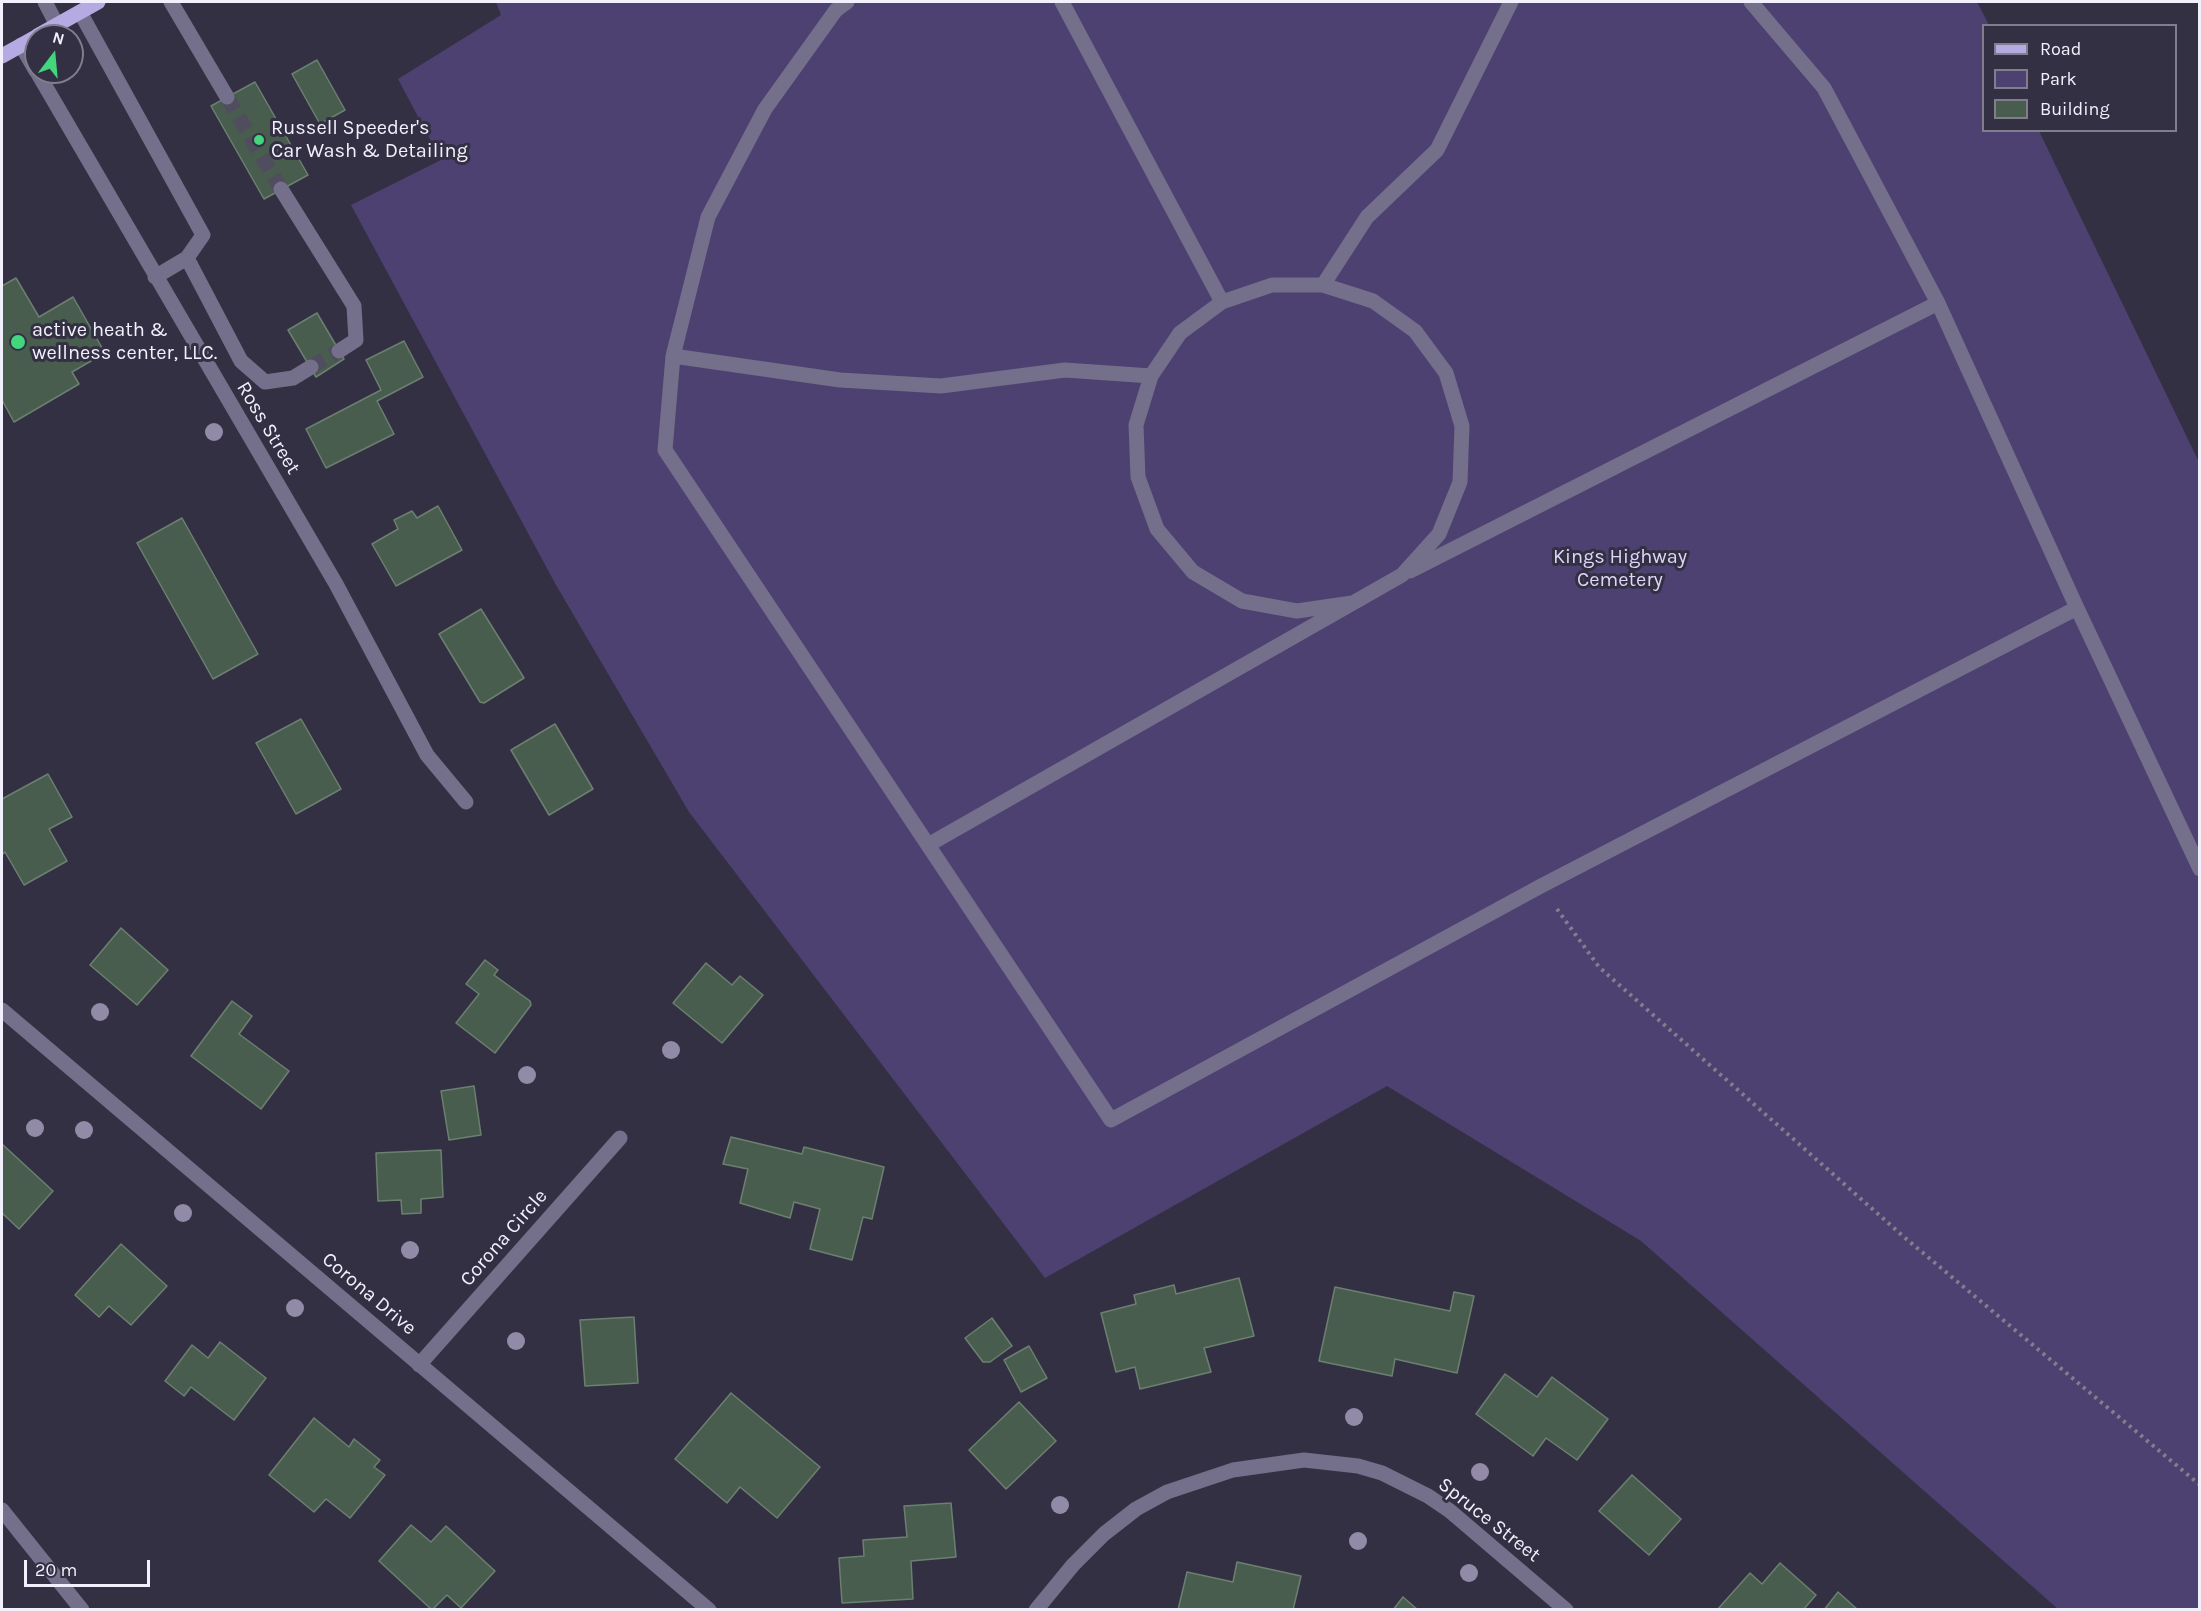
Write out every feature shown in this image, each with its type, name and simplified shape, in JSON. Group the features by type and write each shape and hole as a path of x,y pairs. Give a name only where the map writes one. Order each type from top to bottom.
{"main road":[{"path":"59,24 98,2"},
{"path":"2,56 24,43"}],"street":[{"path":"45,2 56,24"},
{"path":"171,2 227,97"},
{"path":"847,2 836,10 765,110 708,217 673,356 665,450 1111,1120 1541,886 2077,608"},
{"path":"1062,2 1222,302"},
{"path":"1323,285 1367,218 1437,150 1511,2"},
{"path":"1751,2 1824,88 1938,303 2199,869"},
{"path":"80,12 203,235 187,258 155,277"},
{"name":"Ross Street","path":"21,45 24,50"},
{"name":"Ross Street","path":"43,84 336,584 428,755 466,802"},
{"path":"281,189 354,306 356,340 339,351"},
{"path":"187,258 242,360 265,382 293,378 311,367"},
{"path":"1352,603 1297,611 1242,601 1193,572 1157,529 1137,477 1136,425 1151,376 1180,333 1222,302 1272,285 1323,285 1373,300 1415,331 1446,373 1462,426 1460,482 1439,534 1402,576"},
{"path":"928,845 1402,576 1938,303"},
{"path":"673,356 840,380 941,386 1065,370 1151,376"},
{"name":"Corona Drive","path":"2,1010 709,1610"},
{"name":"Corona Circle","path":"419,1365 620,1138"},
{"name":"Spruce Street","path":"1036,1610 1073,1565 1104,1534 1136,1509 1157,1497 1197,1480 1233,1470 1304,1460 1366,1468 1428,1496 1450,1511 1566,1610"},
{"path":"2,1510 82,1610"}],"path":[{"path":"1541,886 1599,967 1904,1237 2199,1485"}],"green space":[{"name":"Kings Highway Cemetery","path":"496,2 1977,2 1988,24 1982,24 1982,132 2039,132 2199,462 2199,1609 2058,1609 1641,1241 1387,1086 1045,1278 689,812 556,585 351,205 441,160 398,79 501,15"}],"building":[{"path":"317,60 345,110 320,124 292,74"},
{"name":"Russell Speeder's Car Wash & Detailing","path":"255,82 308,175 264,199 211,106"},
{"path":"16,278 39,317 73,297 105,353 72,372 79,384 14,422 2,400 2,286"},
{"path":"317,313 344,359 316,377 288,330"},
{"path":"404,341 423,377 377,401 394,434 326,468 306,429 381,390 366,360"},
{"path":"438,506 462,550 396,586 372,544 398,529 394,520 412,511 417,518"},
{"path":"182,518 258,654 213,679 137,543"},
{"path":"481,609 524,678 484,703 480,702 439,634"},
{"path":"301,719 341,789 296,814 256,743"},
{"path":"555,724 593,789 549,815 511,750"},
{"path":"48,774 72,817 49,829 67,861 24,885 5,852 2,855 2,799"},
{"path":"121,928 168,970 137,1005 90,965"},
{"path":"485,960 498,970 494,975 530,1001 531,1005 495,1053 456,1023 479,994 466,984"},
{"path":"706,963 732,985 740,976 763,995 722,1043 673,1003"},
{"path":"232,1001 252,1016 239,1034 289,1071 261,1109 191,1056"},
{"path":"474,1086 481,1135 449,1140 441,1091"},
{"path":"731,1137 802,1154 804,1147 884,1167 872,1219 863,1217 852,1260 810,1249 820,1209 794,1202 790,1218 740,1203 748,1169 723,1164"},
{"path":"2,1144 53,1191 19,1229 2,1213"},
{"path":"441,1150 443,1197 421,1199 421,1213 402,1214 401,1200 378,1201 376,1153"},
{"path":"121,1244 167,1286 131,1325 109,1306 99,1317 75,1295"},
{"path":"1239,1278 1254,1336 1204,1348 1211,1372 1140,1389 1135,1367 1116,1372 1101,1313 1136,1304 1134,1295 1174,1285 1176,1294"},
{"path":"1335,1287 1450,1311 1454,1292 1474,1296 1457,1373 1395,1359 1392,1376 1319,1361"},
{"path":"634,1317 638,1383 585,1386 580,1320"},
{"path":"992,1318 1012,1346 990,1362 983,1362 965,1338"},
{"path":"220,1342 266,1378 234,1420 191,1387 184,1396 165,1381 192,1345 208,1358"},
{"path":"1029,1346 1047,1378 1021,1392 1004,1360"},
{"path":"1505,1374 1537,1397 1552,1377 1608,1419 1577,1460 1546,1438 1533,1456 1476,1414"},
{"path":"731,1393 820,1467 777,1518 740,1487 727,1503 675,1459"},
{"path":"1019,1402 1056,1441 1006,1489 969,1450"},
{"path":"314,1418 349,1447 354,1439 380,1460 374,1467 385,1475 350,1518 326,1499 314,1512 269,1475"},
{"path":"1632,1475 1681,1519 1649,1555 1599,1511"},
{"path":"951,1503 956,1557 911,1561 913,1599 842,1603 839,1558 864,1556 863,1540 907,1537 904,1506"},
{"path":"411,1525 431,1542 446,1526 495,1571 461,1608 447,1595 432,1610 379,1561"},
{"path":"1237,1562 1301,1576 1293,1610 1178,1610 1187,1572 1233,1582"},
{"path":"1780,1563 1816,1595 1803,1610 1717,1610 1750,1573 1762,1584"},
{"path":"1838,1592 1858,1610 1824,1610"},
{"path":"1403,1597 1418,1610 1393,1610"}],"tunnel":[{"path":"227,97 281,189"},
{"path":"311,367 339,351"}],"place":[{"name":"Russell Speeder's Car Wash & Detailing","path":"259,140"},
{"name":"active heath & wellness center, LLC.","path":"18,342"}]}
